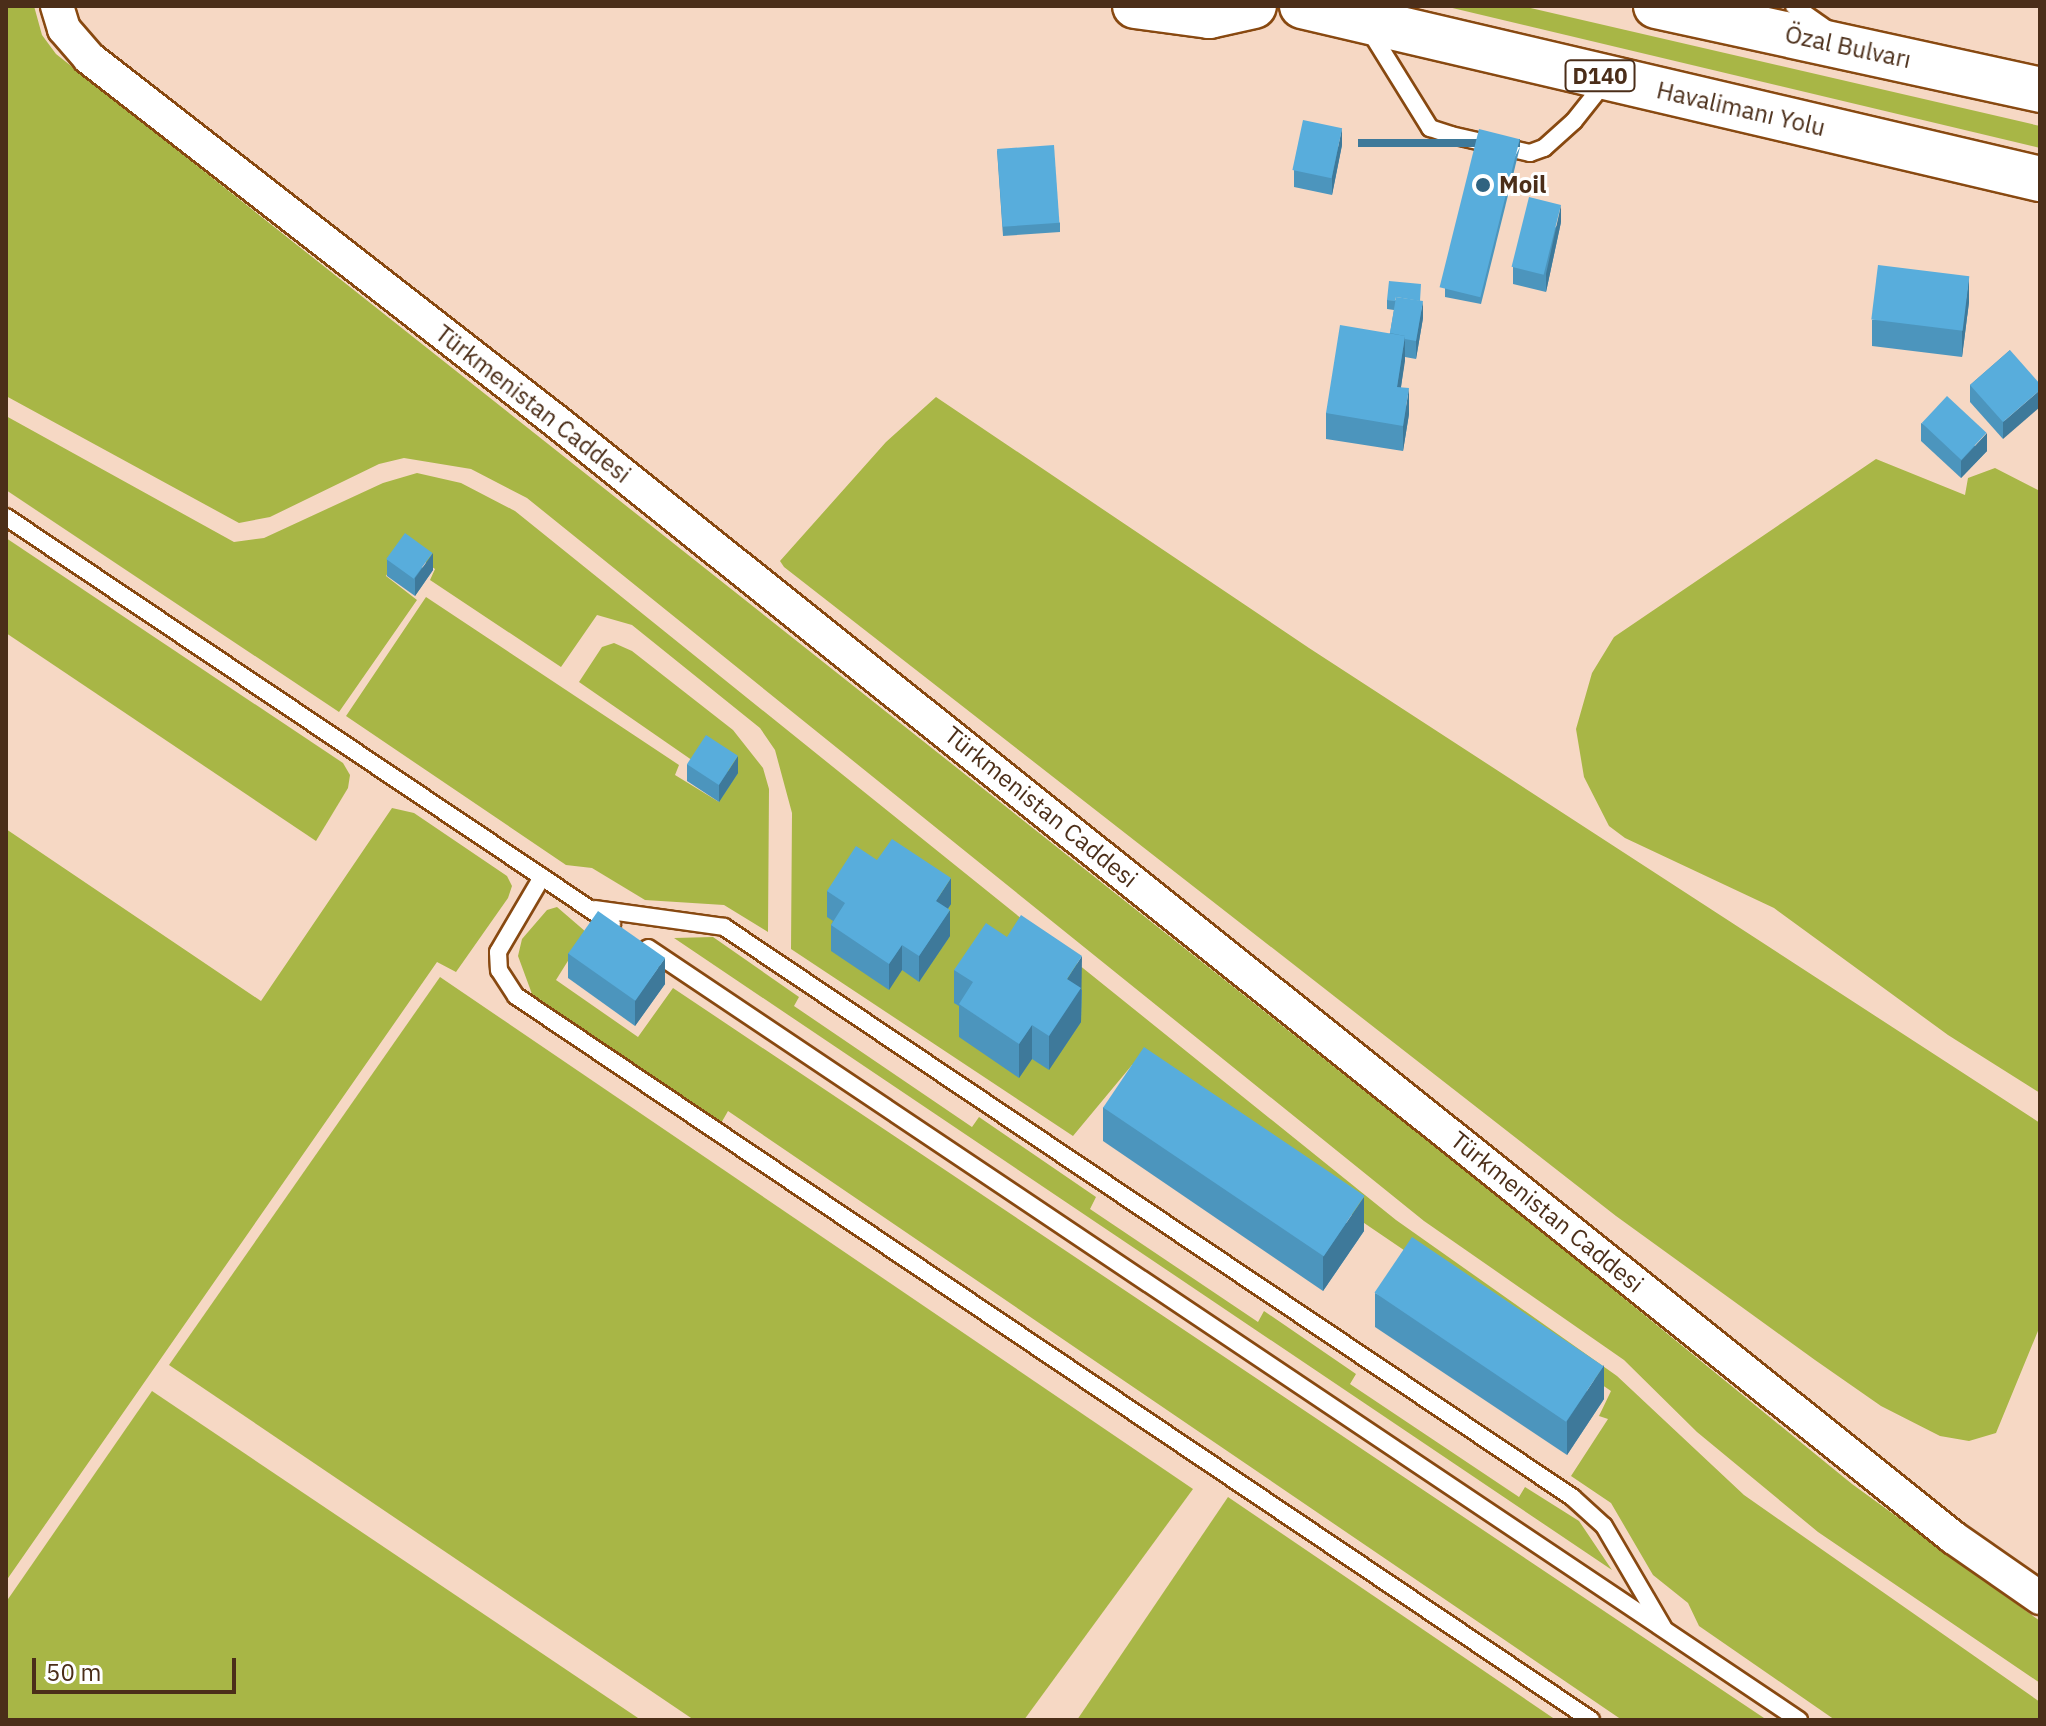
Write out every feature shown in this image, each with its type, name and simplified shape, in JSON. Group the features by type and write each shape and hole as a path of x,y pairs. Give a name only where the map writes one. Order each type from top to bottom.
{"highway":[{"path":"1135,6 1209,16 1254,6"},
{"name":"Havalimanı Yolu","path":"1302,6 2040,179"},
{"name":"Özal Bulvarı","path":"1656,6 2040,90"}],"street":[{"name":"Türkmenistan Caddesi","path":"57,6 64,29 89,58 564,428 1954,1538 2040,1598"}],"lane":[{"path":"1794,6 1853,47"},
{"path":"1364,21 1430,128 1451,135 1530,153 1544,148 1574,121 1608,78"},
{"path":"6,517 1799,1720"},
{"path":"542,877 498,952 499,970 516,996 1591,1720"},
{"path":"589,909 709,922 737,935 1572,1497 1604,1526 1665,1630"}],"green space":[{"path":"6,6 34,6 42,35 56,54 1540,1230 1852,1484 2040,1621 2040,1683 1818,1532 1697,1432 1624,1360 1424,1221 527,498 471,469 404,458 379,464 270,517 239,523 6,396"},
{"path":"1444,6 1522,6 2040,126 2040,148"},
{"path":"936,397 1309,648 2040,1123 2040,1326 1996,1433 1969,1441 1940,1436 1881,1406 1815,1360 1616,1216 784,567 780,561 886,442"},
{"path":"6,416 234,542 264,538 383,483 417,473 461,483 515,511 1396,1220 1617,1376 1744,1495 2040,1702 2040,1720 1835,1720 1699,1626 1688,1603 1653,1575 1611,1503 1571,1476 1608,1419 1599,1416 1611,1391 1132,1065 1073,1136 791,949 792,813 775,750 760,728 632,625 597,615 561,667 430,580 435,569 404,547 386,576 417,600 339,712 6,490"},
{"path":"1876,459 1965,495 1968,478 1995,468 2040,491 2040,1093 1948,1035 1774,908 1625,838 1609,826 1584,777 1576,729 1592,673 1614,637"},
{"path":"6,538 343,763 350,775 348,788 316,841 6,633"},
{"path":"426,597 679,765 675,775 719,802 699,765 579,682 602,647 614,643 632,651 733,730 763,768 769,789 768,932 724,905 645,900 592,868 566,865 346,716"},
{"path":"392,808 414,813 507,876 512,886 508,898 456,972 437,962 6,1581 6,829 261,1001"},
{"path":"557,907 586,932 556,980 638,1037 673,988 1767,1720 1622,1720 728,1111 720,1125 532,994 518,956 522,939 547,910"},
{"path":"713,937 799,997 794,1006 972,1127 979,1117 1096,1197 1090,1209 1258,1322 1264,1311 1356,1374 1350,1384 1519,1497 1525,1487 1579,1521 1612,1570 674,938"},
{"path":"440,977 1193,1489 1024,1720 694,1720 169,1365"},
{"path":"152,1391 641,1720 6,1720 6,1602"},
{"path":"1228,1497 1556,1720 1077,1720"}],"building":[{"path":"1303,120 1342,128 1332,178 1292,170"},
{"path":"1479,129 1520,139 1480,297 1440,287"},
{"path":"1054,145 1059,223 1003,227 997,149"},
{"path":"1529,197 1561,205 1544,275 1512,267"},
{"path":"1878,265 1969,276 1963,331 1871,320"},
{"path":"1389,281 1421,284 1420,301 1396,297 1395,301 1387,300"},
{"path":"1396,297 1423,301 1416,341 1390,333"},
{"path":"1340,325 1405,336 1397,387 1409,388 1403,426 1326,413"},
{"path":"2010,350 2040,384 2040,390 2003,422 1970,385"},
{"path":"1947,396 1986,433 1961,460 1922,423"},
{"path":"405,533 433,553 414,579 386,559"},
{"path":"706,735 738,756 719,785 687,764"},
{"path":"892,839 951,878 936,901 950,910 919,956 902,945 889,964 831,925 845,903 827,891 856,846 877,860"},
{"path":"598,911 665,958 635,1001 568,954"},
{"path":"1021,915 1082,956 1067,979 1081,988 1049,1036 1032,1025 1019,1044 959,1004 973,982 954,970 986,923 1007,937"},
{"path":"1144,1047 1365,1196 1324,1256 1103,1108"},
{"path":"1412,1237 1604,1366 1566,1422 1375,1293"}],"place":[{"name":"Moil","path":"1483,185"}]}
